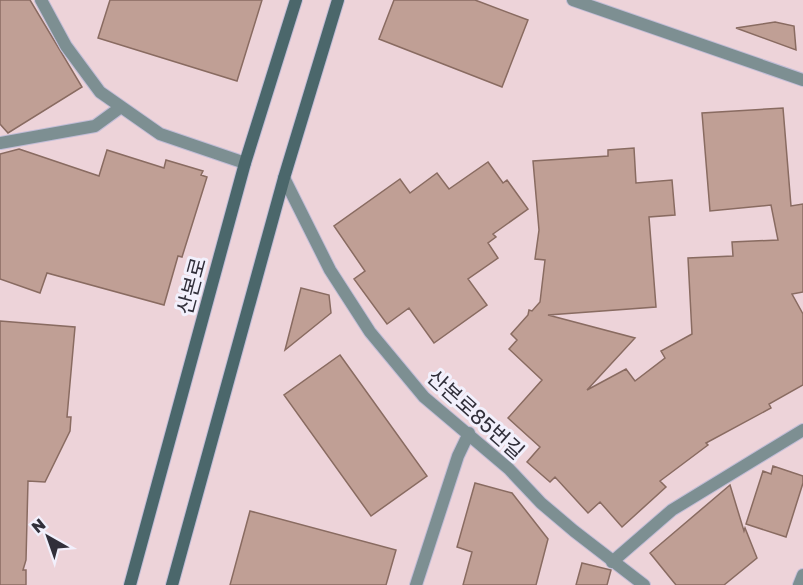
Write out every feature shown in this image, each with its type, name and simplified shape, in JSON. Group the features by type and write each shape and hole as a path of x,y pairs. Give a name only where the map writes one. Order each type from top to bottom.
{"street":[{"path":"41,0 66,46 100,92 160,134 245,163"},
{"name":"산본로","path":"130,585 245,163 296,0"},
{"path":"172,585 284,178 338,0"},
{"path":"573,0 803,80"},
{"path":"0,143 95,126 121,107"},
{"name":"산본로85번길","path":"284,178 330,270 370,332 424,397 509,469 541,503 612,562 644,585"},
{"path":"612,562 672,510 803,430"},
{"path":"416,585 458,456 469,433"},
{"path":"800,585 803,575"}],"shaded area":[{"path":"0,0 803,0 803,585 0,585"}],"building":[{"path":"0,0 30,0 82,87 8,133 0,124"},
{"path":"110,0 262,0 237,81 98,38"},
{"path":"394,0 475,0 528,20 502,87 379,39"},
{"path":"775,22 794,26 796,50 736,28"},
{"path":"783,108 791,206 803,204 803,292 792,294 803,314 803,385 769,404 771,408 706,443 708,445 660,481 666,487 622,527 600,502 588,513 555,477 550,482 527,462 540,447 508,418 542,380 509,349 517,340 511,334 528,315 529,310 532,311 540,302 545,260 535,259 539,230 533,161 608,156 608,150 634,148 636,183 672,180 675,215 649,217 656,307 548,315 635,338 587,390 626,369 635,381 665,358 661,351 692,334 688,258 733,256 732,242 778,240 771,205 710,211 702,113"},
{"path":"19,149 99,176 107,150 164,168 166,160 203,171 201,175 207,177 182,257 178,256 164,305 47,273 40,293 0,279 0,154"},
{"path":"488,162 503,183 507,180 528,209 493,234 496,237 488,243 498,258 468,279 487,305 434,343 409,308 387,324 354,279 365,271 334,226 400,179 410,193 437,173 449,189"},
{"path":"301,288 329,295 331,313 285,350"},
{"path":"0,321 75,327 67,417 71,417 70,431 45,482 28,481 26,560 23,570 26,570 26,585 0,585"},
{"path":"340,355 427,476 371,516 284,395"},
{"path":"773,466 803,476 803,483 786,537 746,524 763,471 771,474"},
{"path":"475,483 512,493 548,539 536,585 463,585 472,552 457,547"},
{"path":"730,485 744,531 745,528 757,558 724,585 676,585 650,553"},
{"path":"250,511 396,550 386,585 230,585"},
{"path":"582,563 611,570 607,585 576,585"}]}
